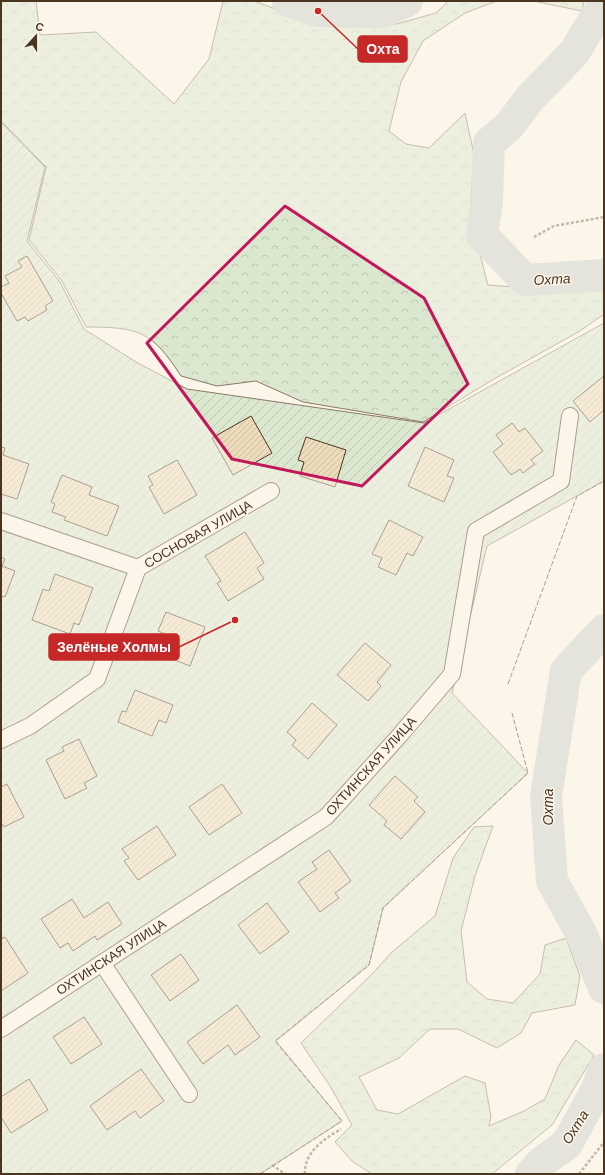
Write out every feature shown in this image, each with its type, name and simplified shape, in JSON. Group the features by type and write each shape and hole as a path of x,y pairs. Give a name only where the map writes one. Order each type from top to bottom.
{"street":[{"name":"ОХТИНСКАЯ УЛИЦА","path":"1,1029 326,817 400,735 452,674 476,531 561,480 570,416"},
{"name":"СОСНОВАЯ УЛИЦА","path":"1,740 30,726 97,679 138,568 271,491"},
{"path":"1,521 138,568"},
{"path":"102,963 189,1094"}],"path":[{"path":"534,237 554,226 604,217"},
{"path":"305,1174 305,1167 313,1150 328,1136 341,1129"},
{"path":"579,1174 604,1142"},
{"path":"272,1165 285,1174"}],"highlighted area":[{"path":"285,206 424,298 468,384 362,486 232,459 147,343"}],"green space":[{"path":"1,1 36,1 40,35 96,32 174,104 209,59 223,1 254,1 273,8 347,25 396,24 436,13 448,1 497,1 465,13 423,41 401,82 389,131 406,144 429,148 465,113 474,154 470,216 488,285 571,291 604,286 604,314 580,331 494,379 423,422 303,402 256,381 217,386 181,376 161,349 142,335 119,328 86,327 62,281 29,240 46,167 1,121"},
{"path":"533,1 584,1 582,11"},
{"path":"1,122 45,167 27,241 60,282 84,329 136,362 187,389 424,423 604,323 604,481 487,546 452,693 528,773 383,908 369,965 276,1041 342,1121 260,1174 1,1174"},
{"path":"493,826 475,876 461,931 467,982 487,999 513,1003 540,974 545,945 566,938 580,976 575,1005 532,1013 521,1033 497,1048 458,1029 430,1029 399,1058 359,1077 377,1110 398,1114 465,1076 485,1083 491,1117 489,1126 524,1111 545,1099 559,1065 576,1040 594,1055 552,1125 492,1174 372,1174 352,1161 335,1142 352,1125 330,1086 301,1043 373,973 392,952 435,916 453,858 474,827"}],"building":[{"path":"27,256 53,301 45,306 47,310 28,321 25,317 17,321 1,293 1,287 9,283 5,276 22,267 18,261"},
{"path":"604,376 604,410 590,422 573,401"},
{"path":"251,416 272,453 233,475 212,438"},
{"path":"512,423 519,432 525,428 543,451 531,460 535,464 523,473 520,469 511,475 493,452 503,444 496,435"},
{"path":"306,437 346,450 335,487 300,476 304,462 298,460"},
{"path":"1,447 5,448 3,455 29,464 17,499 1,494"},
{"path":"425,447 454,460 447,476 454,478 444,502 408,486"},
{"path":"177,460 197,495 164,514 149,487 153,485 148,476"},
{"path":"62,475 92,487 89,495 119,506 107,536 64,520 66,517 52,512 55,504 51,502"},
{"path":"389,520 423,537 413,556 407,553 396,575 378,567 382,558 372,554"},
{"path":"245,532 264,563 257,568 264,579 228,601 217,583 221,581 205,556"},
{"path":"1,557 5,559 2,566 15,571 5,597 1,596"},
{"path":"55,574 93,588 79,625 74,623 70,634 32,620 43,589 49,591"},
{"path":"166,612 205,627 190,666 157,653 165,634 158,631"},
{"path":"365,643 391,665 377,682 381,686 368,701 337,675"},
{"path":"135,690 173,705 166,723 159,720 152,736 118,722 122,711 126,712"},
{"path":"312,703 337,725 308,759 292,745 296,740 287,732"},
{"path":"79,739 97,776 84,783 87,788 65,799 46,760 64,751 62,747"},
{"path":"395,776 418,797 414,801 425,812 401,839 384,825 387,821 369,805"},
{"path":"7,784 24,817 4,827 1,823 1,787"},
{"path":"222,784 242,813 209,835 189,807"},
{"path":"157,826 176,855 138,880 124,861 129,858 122,849"},
{"path":"329,850 351,881 335,893 339,898 320,912 298,882 317,869 312,862"},
{"path":"72,899 84,918 108,902 122,924 97,940 95,936 73,951 68,943 60,948 41,919"},
{"path":"267,903 289,932 260,954 238,925"},
{"path":"5,937 28,973 1,991 1,939"},
{"path":"181,954 199,980 170,1001 151,975"},
{"path":"237,1005 260,1037 235,1055 228,1045 203,1064 187,1042"},
{"path":"84,1017 102,1044 71,1064 53,1037"},
{"path":"141,1069 164,1101 140,1118 135,1111 107,1130 90,1106"},
{"path":"29,1079 48,1110 11,1133 1,1117 1,1097"}],"waterway":[{"name":"Охта","path":"288,1 318,11 382,12 407,1"},
{"name":"Охта","path":"604,3 574,53 531,97 509,126 489,143 487,201 482,235 525,280 604,275"},
{"name":"Охта","path":"604,630 566,671 546,796 552,881 582,935 604,988"},
{"name":"Охта","path":"531,1174 542,1162 567,1144 597,1089 604,1069"}],"fence":[{"path":"508,684 577,496 604,481"},
{"path":"260,1174 342,1121 275,1041 369,965 383,908 528,773 512,713"}],"place":[{"name":"Охта","path":"318,11"},
{"name":"Зелёные Холмы","path":"235,620"}]}
